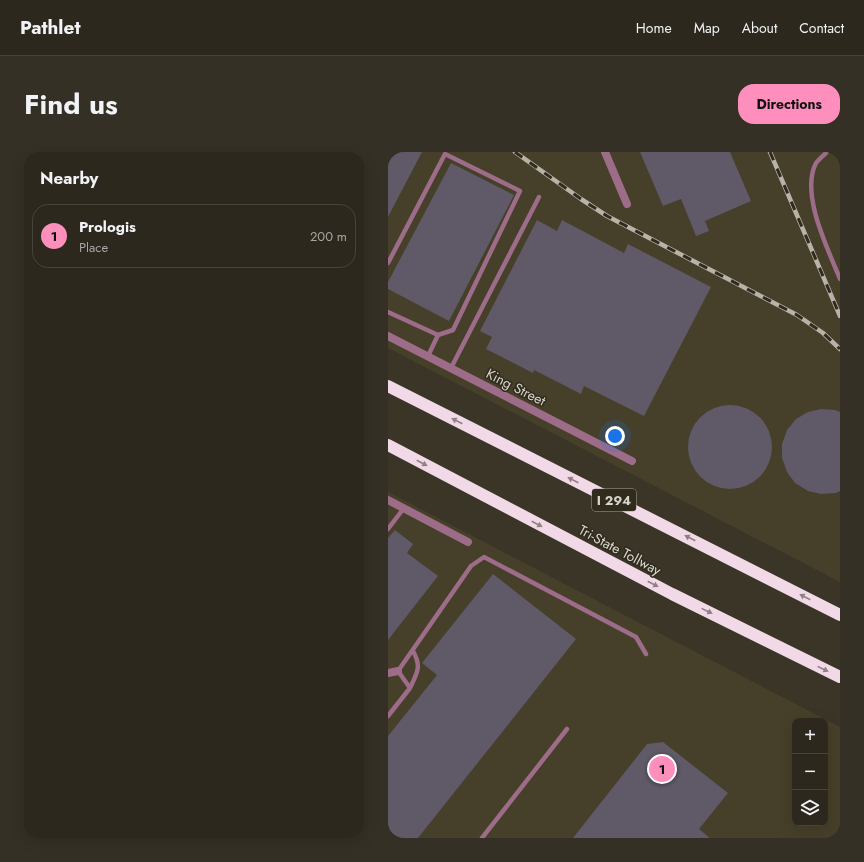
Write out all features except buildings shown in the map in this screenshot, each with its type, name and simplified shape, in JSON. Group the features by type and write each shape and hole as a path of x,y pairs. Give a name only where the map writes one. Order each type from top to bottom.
{"highway":[{"name":"I 294","path":"388,386 840,615"},
{"name":"Tri-State Tollway","path":"388,445 672,594 840,677"}],"street":[{"path":"605,152 627,204"},
{"name":"King Street","path":"388,336 632,461"},
{"path":"388,500 468,542"},
{"path":"388,673 398,671"}],"lane":[{"path":"827,152 817,162 812,177 812,195 817,218 840,279"},
{"path":"388,263 445,154 520,191 452,330 438,335 388,312"},
{"path":"451,368 539,197"},
{"path":"428,356 438,335"},
{"path":"388,529 404,508"},
{"path":"410,688 398,671 471,566 484,557 636,637 646,654"},
{"path":"388,716 410,688 417,674 419,666 413,651"},
{"path":"482,838 567,729"}],"shaded area":[{"path":"388,152 840,152 840,582 388,348"},
{"path":"388,492 823,718 792,718 792,826 828,826 828,721 840,727 840,838 388,838"}],"railway":[{"path":"515,152 607,216 797,315 823,333 840,349"},
{"path":"770,152 840,316"}],"place":[{"name":"Prologis","path":"662,769"}]}
